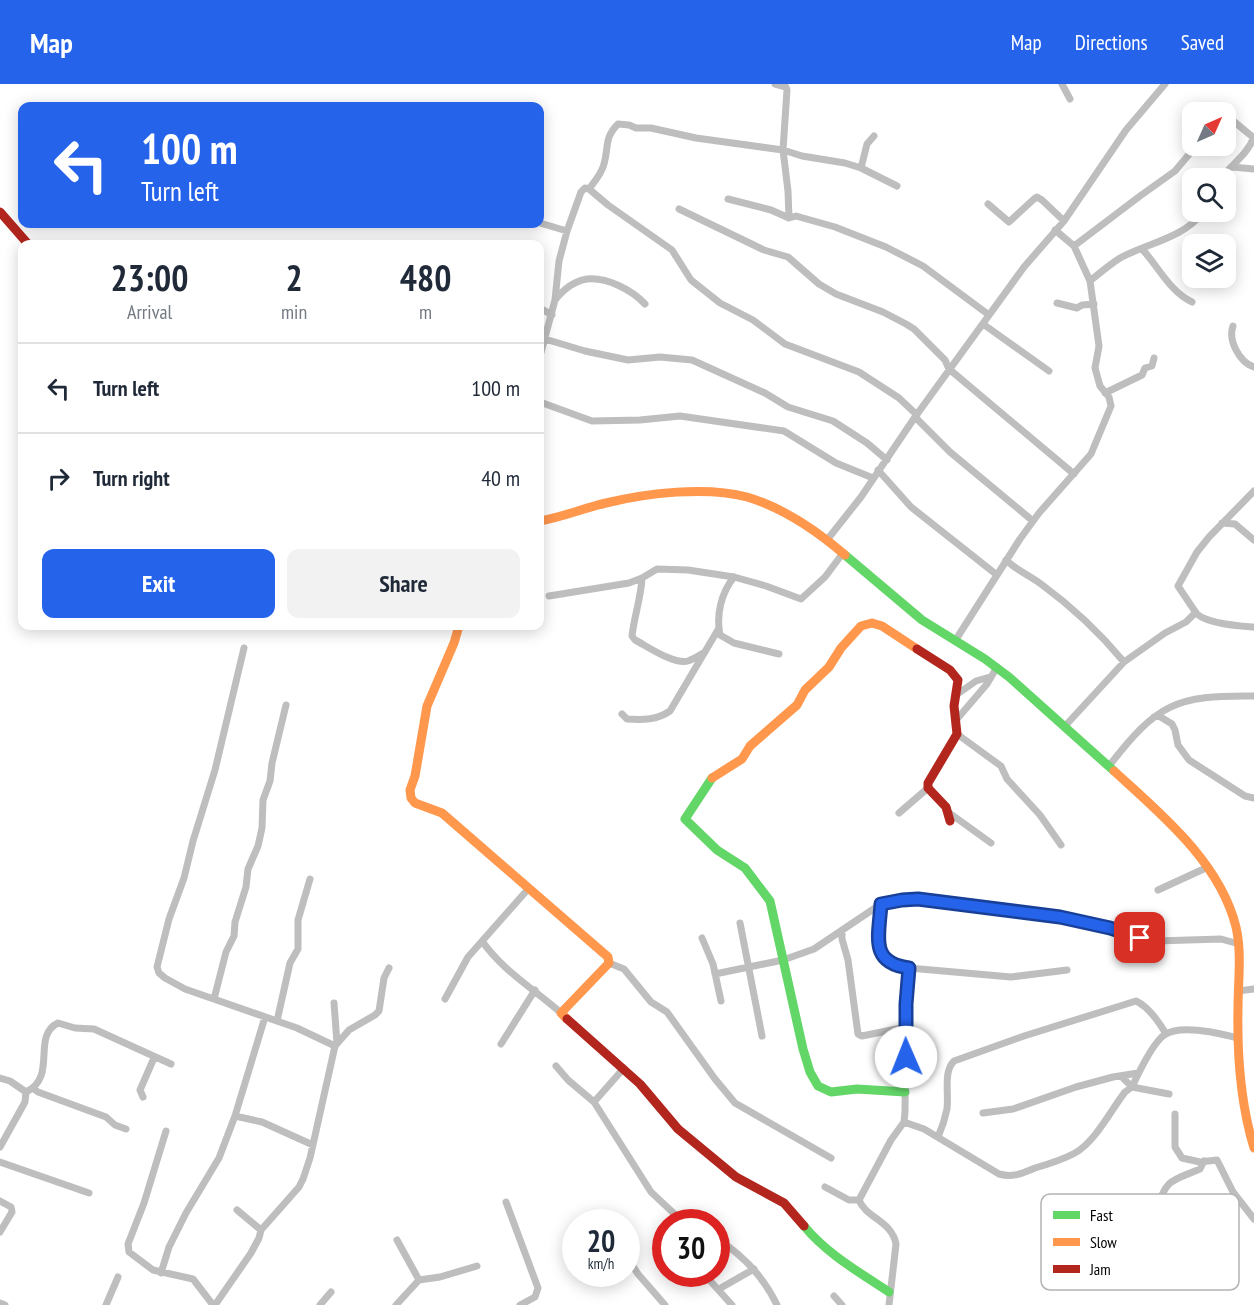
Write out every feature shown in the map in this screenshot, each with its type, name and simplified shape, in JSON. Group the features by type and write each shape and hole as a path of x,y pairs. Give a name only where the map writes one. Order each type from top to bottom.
{"street":[{"path":"775,84 786,87 787,90 783,150 789,218"},
{"path":"1062,84 1070,99"},
{"path":"827,540 861,497 949,369 1024,267 1064,221 1126,130 1165,84"},
{"path":"1232,167 1254,137 1236,123"},
{"path":"589,189 604,164 609,134 618,124 629,125 636,129 651,128 696,138 783,150 861,168 897,186"},
{"path":"861,168 867,144 874,136"},
{"path":"1074,246 1175,171 1188,156"},
{"path":"1240,159 1243,167"},
{"path":"1232,167 1254,169"},
{"path":"544,342 552,315 557,273 567,231 581,192 585,188 589,189 672,250 691,280 720,303 753,320 785,344 859,372 899,398 950,452 1033,521"},
{"path":"988,204 1009,222 1038,197 1064,221"},
{"path":"728,199 771,210 789,218 796,216 835,227 909,257 989,315"},
{"path":"680,209 764,249 788,257 819,284 836,294 884,312 906,324 945,360 949,369 1074,474"},
{"path":"0,212 24,240"},
{"path":"1090,282 1120,258 1160,242 1194,222"},
{"path":"544,224 567,231"},
{"path":"955,641 1033,521 1092,454 1111,406 1109,397 1096,375 1099,346 1090,282 1074,246 1055,230"},
{"path":"1142,249 1184,298 1192,302"},
{"path":"555,300 565,289 588,279 614,284 636,294 645,303"},
{"path":"1057,303 1077,308 1094,304"},
{"path":"544,310 552,315"},
{"path":"983,324 1049,371"},
{"path":"1233,326 1232,340 1238,352 1247,365 1254,367"},
{"path":"545,339 585,351 628,360 660,357 692,360 765,393 788,407 833,421 867,443 887,460"},
{"path":"1105,393 1142,375 1144,368 1152,366 1154,358"},
{"path":"544,404 592,422 680,416 784,431 836,463 873,478"},
{"path":"878,470 910,507 997,575"},
{"path":"1254,491 1197,552 1191,567 1178,583 1195,613 1214,621 1254,627"},
{"path":"544,520 572,515 618,500 689,493 743,496 768,504 787,512 827,540 912,612 997,667 1066,725 1180,833 1208,867 1234,918 1239,944 1238,1038 1244,1115 1254,1148"},
{"path":"1222,523 1235,524 1254,540"},
{"path":"549,596 629,583 657,569 688,570 734,577 801,599 825,577 843,553"},
{"path":"1006,560 1014,568 1043,586 1093,628 1124,662"},
{"path":"734,577 722,596 720,635 725,639 762,651 779,654"},
{"path":"642,578 633,627 632,636 635,640 681,661 687,661 706,652"},
{"path":"1066,725 1124,662 1195,613"},
{"path":"899,813 928,788 928,783 957,734 957,718 954,708 958,682 950,670 882,626 866,623 841,648 829,667 806,690 797,705 750,746 742,759 712,778 686,816 687,823 717,850 745,868 770,901 807,1066 820,1086 831,1092 848,1089 905,1092"},
{"path":"622,714 627,719 650,719 670,711 719,628"},
{"path":"458,630 427,706 415,776 410,790 411,798 430,810 442,813 601,949 608,957 609,963"},
{"path":"244,648 215,770 157,967 159,973 165,978 185,989 336,1044"},
{"path":"957,718 987,684 997,667"},
{"path":"956,695 976,681 990,676"},
{"path":"1108,766 1129,740 1166,708 1203,697 1254,696"},
{"path":"214,999 226,952 234,936 248,869 258,846 262,828 263,800 270,781 286,705"},
{"path":"1152,718 1159,716 1172,724 1178,745 1189,760 1245,796 1254,798"},
{"path":"957,734 1000,766 1061,845"},
{"path":"928,788 944,805 949,816 991,843"},
{"path":"1158,890 1208,867"},
{"path":"277,1021 290,963 298,949 298,920 310,879"},
{"path":"445,999 459,970 529,888"},
{"path":"715,974 783,960 819,946 881,904 918,899 1060,917 1156,941 1221,939 1239,944"},
{"path":"881,904 880,952 888,962 909,968 1011,977 1067,970"},
{"path":"741,923 762,1036"},
{"path":"842,930 858,1034 862,1036 906,1027"},
{"path":"702,938 722,1001"},
{"path":"482,941 495,959 535,990 624,1068 657,1102 678,1129 710,1157 736,1177 784,1203 818,1243 889,1292"},
{"path":"561,1013 609,963"},
{"path":"609,963 624,969 651,1002 667,1012 735,1103 831,1158"},
{"path":"336,1044 350,1030 379,1011 384,978 389,968"},
{"path":"859,1200 891,1140 904,1122 906,1004 909,968"},
{"path":"1238,991 1254,989"},
{"path":"501,1044 535,990"},
{"path":"938,1137 947,1109 948,1073 954,1061 1035,1032 1136,1001 1153,1016 1166,1034"},
{"path":"166,1131 144,1203 128,1244 129,1252 146,1266 161,1273 193,1279 214,1305 251,1253 261,1230 299,1187 303,1179 336,1044 334,1003"},
{"path":"161,1273 169,1248 186,1213 219,1158 235,1116 264,1017"},
{"path":"0,1147 30,1091 43,1072 46,1033 51,1026 58,1023 75,1028 94,1029 171,1064"},
{"path":"904,1122 911,1123 938,1137 999,1174 1008,1177 1016,1176 1077,1152 1095,1134 1125,1092 1132,1087 1156,1044 1166,1034 1202,1030 1238,1038"},
{"path":"143,1097 140,1090 154,1058"},
{"path":"556,1066 568,1080 594,1102 651,1192 669,1209"},
{"path":"594,1102 624,1068"},
{"path":"982,1113 1013,1109 1065,1091 1138,1073"},
{"path":"1121,1076 1132,1087 1169,1094"},
{"path":"0,1078 106,1118 126,1129"},
{"path":"1175,1114 1175,1147 1178,1153 1185,1159 1217,1160 1235,1194"},
{"path":"235,1116 262,1122 313,1145"},
{"path":"0,1126 8,1130"},
{"path":"1162,1194 1176,1177 1200,1168 1204,1161"},
{"path":"0,1162 89,1193"},
{"path":"825,1187 849,1200 859,1200"},
{"path":"859,1200 884,1223 895,1237 889,1305"},
{"path":"1239,1200 1254,1219"},
{"path":"0,1201 11,1207 12,1212 0,1232"},
{"path":"506,1203 538,1288 535,1297 520,1305"},
{"path":"237,1210 261,1230"},
{"path":"397,1240 419,1280"},
{"path":"730,1250 754,1269 768,1287 777,1305"},
{"path":"396,1305 419,1280 440,1277 477,1266"},
{"path":"732,1305 720,1289 754,1269"},
{"path":"640,1276 664,1305"},
{"path":"106,1305 118,1277"},
{"path":"320,1305 331,1292"},
{"path":"834,1296 842,1305"},
{"path":"0,1303 4,1305"}],"traffic: fast":[{"path":"845,555 922,620 985,659 1009,677 1114,771"},
{"path":"712,778 685,819 717,850 745,868 770,901 803,1049 810,1072 818,1086 831,1092 857,1089 905,1092"},
{"path":"804,1226 833,1254 889,1292"}],"traffic: slow":[{"path":"544,520 640,496 695,491 731,494 774,507 823,537 845,555"},
{"path":"712,778 742,759 750,746 797,705 805,690 829,667 841,648 861,626 872,623 882,626 917,649"},
{"path":"458,630 427,706 415,776 410,790 411,798 415,803 442,813 608,957 609,963 561,1013 567,1019"},
{"path":"1114,771 1187,841 1217,881 1228,903 1236,927 1239,947 1240,1079 1245,1113 1254,1148"}],"traffic: jam":[{"path":"0,212 24,240"},
{"path":"917,649 950,670 958,680 954,706 957,734 928,783 928,788 946,807 950,821"},
{"path":"567,1019 640,1084 678,1129 736,1177 784,1203 804,1226"}],"route":[{"path":"906,1057 909,968 888,962 882,957 879,930 881,904 918,899 1060,917 1110,928 1140,938"}]}
